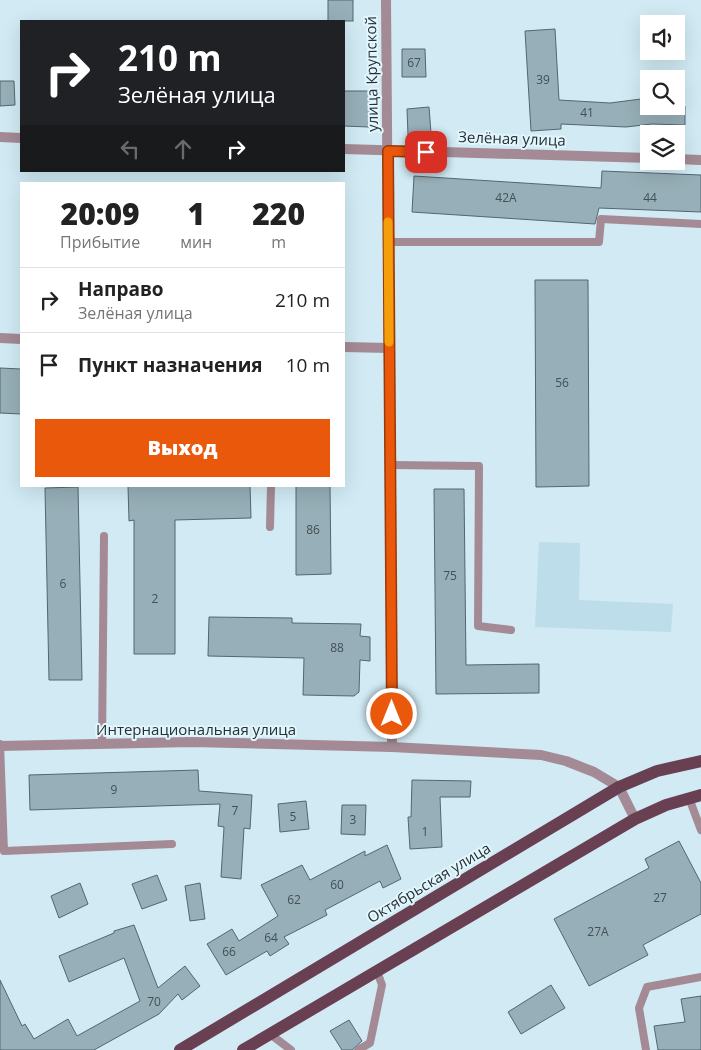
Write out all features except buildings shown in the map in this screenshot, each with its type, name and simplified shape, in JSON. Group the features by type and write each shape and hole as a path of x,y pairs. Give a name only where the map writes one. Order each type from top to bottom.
{"main road":[{"name":"Октябрьская улица","path":"180,1050 619,787 657,772 701,762"},
{"path":"243,1050 635,819 666,805 695,797"}],"street":[{"name":"улица Крупской","path":"386,0 392,747"},
{"path":"0,137 20,138"},
{"name":"Зелёная улица","path":"345,149 640,158"},
{"path":"685,159 701,160"},
{"path":"0,338 20,339"},
{"path":"345,347 389,348"},
{"name":"Интернациональная улица","path":"0,745 192,742 392,747"},
{"path":"392,747 541,755 566,761 594,772 619,787 635,819"}],"lane":[{"path":"388,242 599,242 601,220 701,224"},
{"path":"389,465 478,466 478,626 511,630"},
{"path":"270,487 270,527"},
{"path":"102,744 104,536"},
{"path":"0,745 4,851 172,844"},
{"path":"695,797 701,830"},
{"path":"358,1050 370,1043 382,985 377,971"},
{"path":"646,1050 639,1008 647,987 701,977"},
{"path":"270,1034 291,1050"}],"shaded area":[{"path":"539,542 580,543 579,600 673,604 671,632 535,627"}],"slow traffic":[{"path":"388,222 389,342"}],"route":[{"path":"392,714 388,151 426,152"}]}
